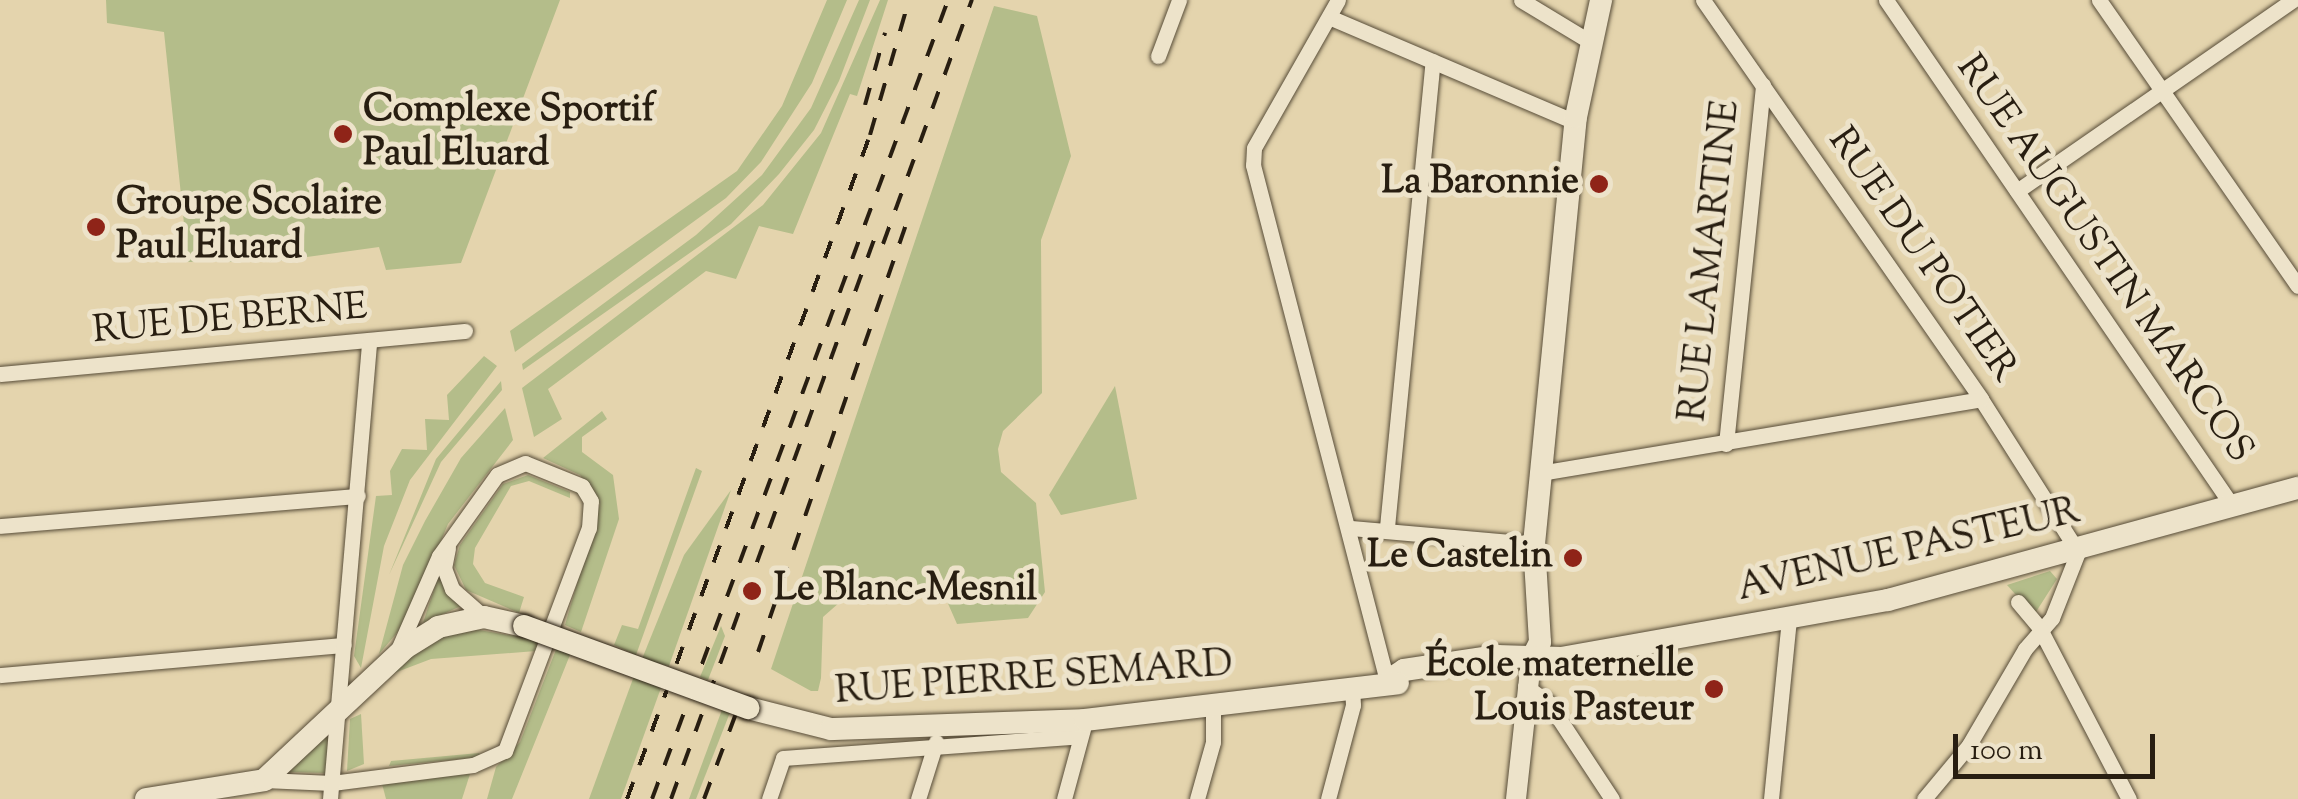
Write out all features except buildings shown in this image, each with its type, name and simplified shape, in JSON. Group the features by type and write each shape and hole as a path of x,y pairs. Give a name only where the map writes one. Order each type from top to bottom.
{"main road":[{"path":"1524,658 1524,641 1536,602 1534,544 1575,122 1589,41 1602,0"},
{"name":"AVENUE PASTEUR","path":"1524,658 1788,618 2078,552 2298,488"},
{"path":"146,799 264,780 428,632 484,616"},
{"name":"RUE PIERRE SEMARD","path":"484,616 524,626 748,708 831,730 1083,728 1497,668 1524,658"}],"street":[{"path":"1158,56 1179,0"},
{"path":"1338,0 1254,148 1253,165 1387,681"},
{"path":"1521,0 1589,41"},
{"name":"RUE DU POTIER","path":"1704,0 1981,399 2078,552"},
{"name":"RUE AUGUSTIN MARCOS","path":"1886,0 2233,507"},
{"path":"2099,0 2298,286"},
{"path":"2017,191 2293,0"},
{"path":"1329,17 1575,122"},
{"path":"1387,527 1434,61"},
{"name":"RUE LAMARTINE","path":"1726,444 1763,85"},
{"name":"RUE DE BERNE","path":"0,374 465,330"},
{"path":"331,791 370,342"},
{"path":"1540,473 1981,399"},
{"path":"264,780 331,791 472,765 505,750 583,544 591,501 574,481 533,464 516,464 498,475 450,540 386,666"},
{"path":"0,526 358,496"},
{"path":"1350,528 1387,527 1534,544"},
{"path":"450,540 448,579 484,616"},
{"path":"1924,799 1975,736 2039,627 2072,583 2078,552"},
{"path":"2018,602 2039,627 2126,797"},
{"path":"1771,799 1788,618"},
{"path":"0,675 344,645"},
{"path":"1516,799 1524,658"},
{"path":"1328,799 1354,706 1352,686"},
{"path":"1525,686 1548,702 1612,799"},
{"path":"1196,799 1213,742 1213,709"},
{"path":"1064,799 1083,728"},
{"name":"RUE PIERRE SEMARD","path":"770,799 780,759 1083,728"},
{"path":"918,799 936,742"}],"green space":[{"name":"Complexe Sportif Paul Eluard","path":"106,0 560,0 461,263 386,270 379,247 271,262 188,262 164,32 107,23"},
{"path":"827,0 847,0 812,83 761,162 726,198 515,352 510,331 737,171 782,106"},
{"path":"859,0 870,0 839,81 814,130 779,174 731,224 523,370 522,364 696,235 762,175 811,108"},
{"path":"880,0 888,0 857,96 850,94 793,234 759,226 736,279 706,271 548,389 562,419 534,437 522,388 763,205 821,133"},
{"path":"994,6 1037,16 1071,156 1041,240 1042,393 1003,431 998,449 1001,472 1036,503 1045,592 1028,618 957,624 942,590 848,595 823,617 821,678 818,691 811,691 771,669"},
{"path":"484,356 497,366 410,480 384,546 361,668 354,656 376,496 392,495 390,471 402,449 427,450 425,419 449,420 447,395"},
{"path":"501,381 502,390 441,462 389,575 436,459"},
{"path":"1115,386 1137,499 1061,515 1049,495"},
{"path":"505,408 513,440 448,524 407,621 379,654 403,565 425,521 461,458"},
{"path":"602,411 607,419 582,437 582,452 613,475 619,519 581,632 565,625 600,504 580,475 543,458"},
{"path":"696,468 702,471 636,655 614,645 622,625 638,629"},
{"path":"528,475 570,492 570,498 529,481 511,486 475,548 473,564 485,583 524,597 519,613 466,590 454,565 460,545 503,484"},
{"path":"731,490 669,666 642,659 684,555"},
{"path":"443,562 444,590 461,606 423,623"},
{"path":"2050,571 2057,579 2034,615 2007,585"},
{"path":"721,626 725,636 708,680 700,677"},
{"path":"461,627 539,640 536,651 431,659 389,675 412,654"},
{"path":"557,647 572,650 512,799 487,799 496,767 520,742"},
{"path":"634,676 662,685 621,799 589,799"},
{"path":"723,707 731,710 696,799 689,799"},
{"path":"361,714 364,764 347,771 350,719"},
{"path":"330,732 327,773 289,772"},
{"path":"479,753 482,757 389,766 391,761"},
{"path":"470,774 462,799 386,799 381,780"}],"railway":[{"path":"627,799 870,135 909,0"},
{"path":"652,799 948,0"},
{"path":"883,244 972,0"},
{"path":"865,105 885,33"},
{"path":"671,799 879,226"},
{"path":"758,652 905,227"},
{"path":"704,799 741,700"}],"place":[{"name":"Complexe Sportif Paul Eluard","path":"343,134"},
{"name":"La Baronnie","path":"1599,184"},
{"name":"Groupe Scolaire Paul Eluard","path":"96,227"},
{"name":"Le Castelin","path":"1573,558"},
{"name":"Le Blanc-Mesnil","path":"752,591"},
{"name":"École maternelle Louis Pasteur","path":"1714,689"}]}
